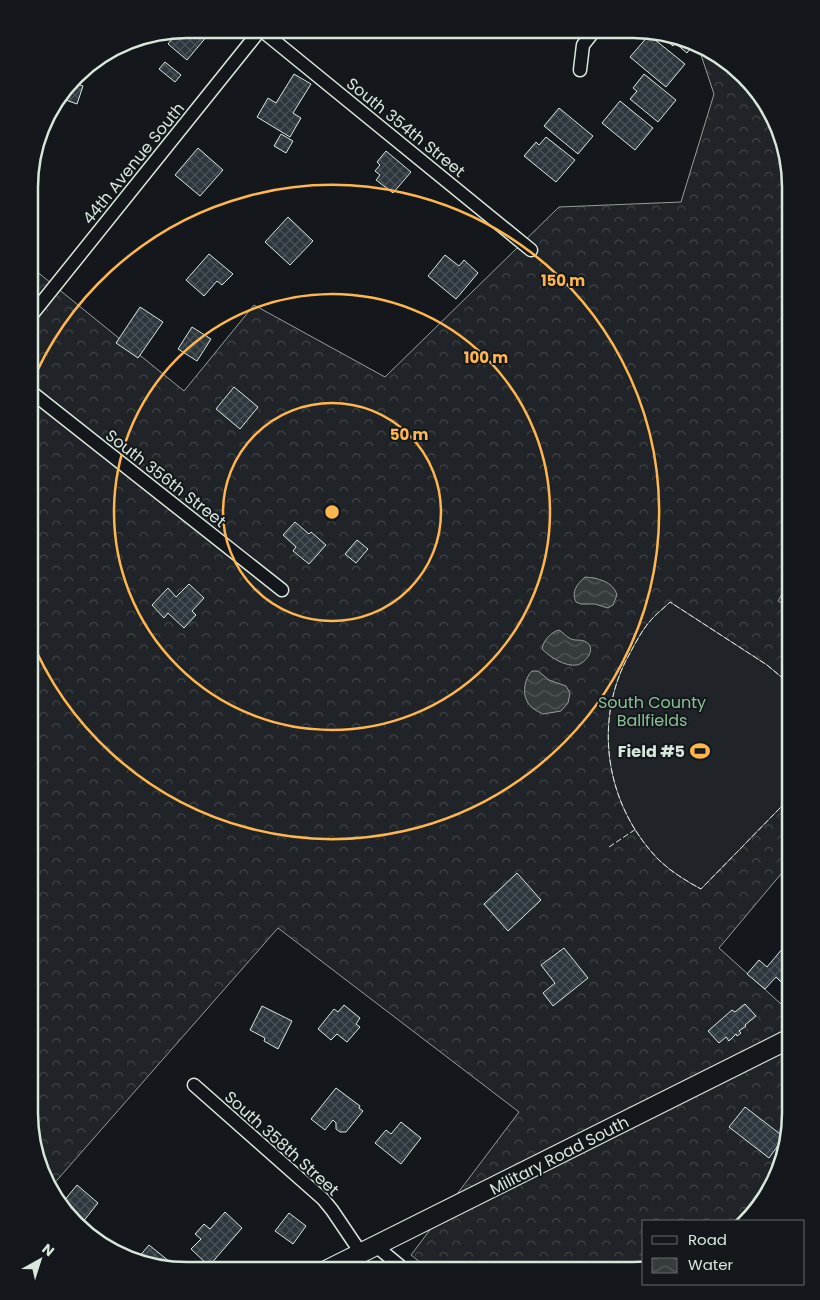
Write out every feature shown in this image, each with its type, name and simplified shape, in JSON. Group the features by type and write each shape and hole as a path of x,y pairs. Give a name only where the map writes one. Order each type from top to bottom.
{"main road":[{"name":"Military Road South","path":"344,1262 782,1043"}],"street":[{"path":"580,70 583,45 589,37"},
{"name":"44th Avenue South","path":"37,308 254,38"},
{"name":"South 354th Street","path":"272,38 531,250"},
{"name":"South 356th Street","path":"37,397 282,590"},
{"name":"South 358th Street","path":"194,1086 323,1199 369,1250 390,1262"}],"green space":[{"name":"South County Ballfields","path":"700,53 724,68 739,81 763,112 780,157 782,177 782,873 719,948 782,1005 782,1123 780,1143 763,1188 738,1220 642,1220 642,1262 420,1262 411,1255 519,1112 278,928 55,1183 40,1143 37,1114 37,272 184,391 254,305 385,377 559,207 681,202 714,94"},
{"name":"Field #5","path":"670,602 767,665 782,678 782,806 701,889 679,876 660,861 641,839 627,815 616,789 610,761 608,734 611,706 618,679 642,632 653,618"}],"shaded area":[{"path":"782,594 782,603 778,601"}],"water":[{"path":"585,577 599,579 612,586 617,595 613,605 608,608 595,604 576,602 574,595 576,588"},
{"path":"559,630 571,639 586,642 589,645 589,655 580,664 563,663 542,649 548,637"},
{"path":"532,671 538,671 549,680 566,686 570,693 568,703 561,711 543,714 528,703 525,698 525,685"}],"building":[{"path":"172,38 206,38 187,60 168,44"},
{"path":"646,38 653,39 685,64 666,87 630,57"},
{"path":"677,45 690,49 687,53"},
{"path":"165,62 181,75 175,82 159,69"},
{"path":"294,74 311,84 293,113 301,118 290,137 257,117 268,98 276,103"},
{"path":"644,74 676,100 658,122 630,99 637,91 633,88"},
{"path":"78,84 83,86 77,104 66,100"},
{"path":"620,101 653,128 635,150 602,123"},
{"path":"559,108 593,136 578,154 544,126"},
{"path":"281,134 293,141 286,153 274,146"},
{"path":"546,137 575,160 556,182 524,156 536,142 539,145"},
{"path":"198,148 223,170 200,196 175,175"},
{"path":"386,151 411,172 393,193 376,180 380,175 375,171 380,165 377,162"},
{"path":"288,217 313,241 290,265 265,242"},
{"path":"209,254 233,274 222,285 217,281 204,296 186,280"},
{"path":"445,255 459,266 464,260 478,273 456,299 428,276"},
{"path":"140,307 163,322 138,358 116,343"},
{"path":"192,327 211,339 197,361 178,349"},
{"path":"234,387 258,407 240,429 216,409"},
{"path":"295,522 309,534 311,532 326,545 309,564 293,551 296,547 283,535"},
{"path":"357,540 368,549 356,563 345,554"},
{"path":"189,584 204,598 192,611 196,615 184,628 168,613 164,618 152,605 168,588 176,597"},
{"path":"517,873 541,900 508,931 484,904"},
{"path":"564,948 588,978 553,1006 543,993 555,983 541,965"},
{"path":"782,949 782,983 776,977 765,989 747,974 759,960 767,967"},
{"path":"745,1004 756,1016 739,1031 741,1033 737,1036 736,1034 729,1041 726,1037 719,1043 708,1031 732,1010 735,1012"},
{"path":"344,1005 360,1018 356,1024 360,1027 347,1042 337,1034 331,1040 318,1029 334,1009 338,1012"},
{"path":"262,1006 292,1021 278,1049 264,1041 265,1038 250,1030"},
{"path":"336,1088 360,1106 359,1108 363,1111 346,1132 340,1132 336,1129 336,1123 333,1120 325,1130 311,1119"},
{"path":"745,1107 781,1135 780,1143 769,1158 729,1127"},
{"path":"401,1122 421,1138 401,1164 375,1143 386,1130 391,1134"},
{"path":"77,1185 98,1203 83,1221 65,1200"},
{"path":"225,1212 242,1228 212,1262 205,1262 191,1249 201,1239 195,1234 204,1224 210,1229"},
{"path":"289,1213 306,1226 293,1244 275,1231"},
{"path":"149,1245 169,1261 148,1257 141,1255"}],"fence":[{"path":"782,678 767,665 670,602 648,624 630,653 618,679 611,706 608,734 610,761 616,789 627,815 641,839 669,869 701,889 782,806"},
{"path":"609,847 636,829"}],"place":[{"name":"Field #5","path":"700,751"}]}
